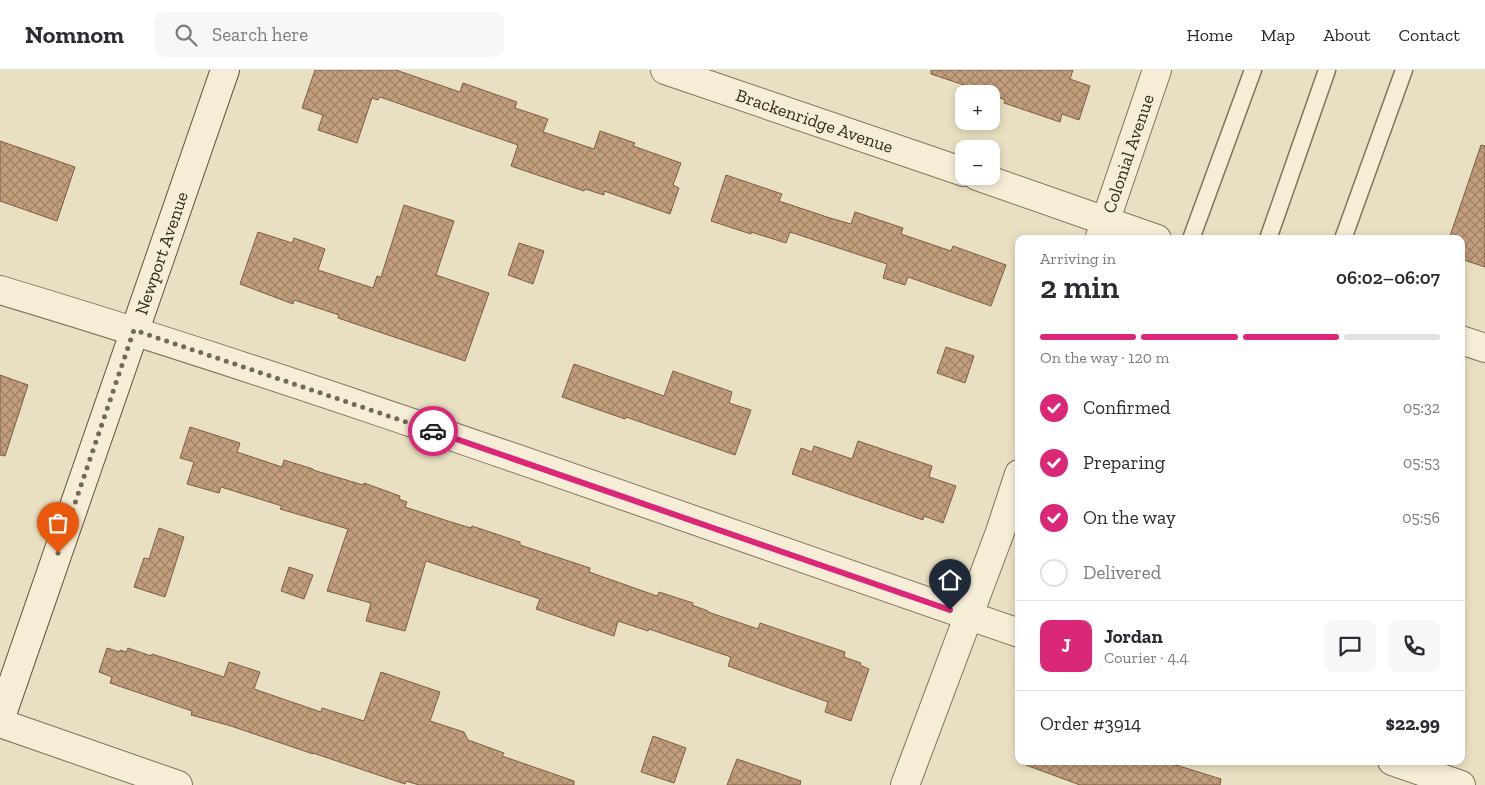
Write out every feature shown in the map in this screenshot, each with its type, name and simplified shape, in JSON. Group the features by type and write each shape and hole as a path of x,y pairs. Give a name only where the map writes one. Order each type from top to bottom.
{"street":[{"name":"Newport Avenue","path":"0,722 225,70"},
{"name":"Brackenridge Avenue","path":"665,70 955,169"},
{"name":"Colonial Avenue","path":"1102,230 1157,70"},
{"path":"998,185 1102,230 1133,235"},
{"path":"0,290 134,330 417,425 1015,632"},
{"path":"1465,341 1485,348"},
{"path":"905,785 1000,532 1015,486"},
{"path":"0,722 178,785"},
{"path":"1404,765 1462,785"}],"lane":[{"path":"1192,235 1253,70"},
{"path":"1269,235 1327,70"},
{"path":"1344,235 1404,70"}],"building":[{"path":"315,70 396,70 460,92 463,83 517,102 515,108 548,119 543,132 594,149 600,131 635,143 633,146 681,163 673,185 679,188 670,214 604,191 604,195 585,189 584,191 511,166 518,145 380,97 378,100 372,98 357,143 318,130 323,115 302,108"},
{"path":"931,70 1073,70 1070,79 1090,86 1079,120 1062,114 1060,122 1004,103 1005,100 1000,98 1000,85 964,85 931,74"},
{"path":"0,141 75,167 57,221 0,201"},
{"path":"1481,145 1485,146 1485,267 1465,260 1465,235 1450,235"},
{"path":"726,175 782,194 779,201 830,218 851,224 855,212 903,228 901,234 951,251 953,246 1006,265 991,306 908,277 905,285 883,278 887,264 790,232 786,243 711,221"},
{"path":"404,205 454,221 436,275 489,293 465,361 338,318 339,315 294,300 293,304 240,284 258,232 292,243 294,238 325,249 318,270 373,288 377,276 381,277"},
{"path":"519,243 544,251 533,284 508,275"},
{"path":"946,347 974,356 965,383 937,373"},
{"path":"574,364 664,396 673,371 732,392 729,403 751,410 735,455 562,397"},
{"path":"0,375 28,385 5,456 0,455"},
{"path":"190,427 240,443 237,452 282,467 284,460 363,485 364,483 400,496 399,499 407,502 405,507 520,542 520,545 590,568 589,572 657,596 659,592 693,603 692,605 708,612 758,629 760,623 845,652 844,657 861,663 860,665 869,669 851,721 825,712 828,702 728,666 731,657 649,629 648,631 618,621 614,636 536,609 540,599 426,561 405,631 366,621 371,603 327,591 348,529 280,509 282,506 221,487 219,493 187,484 194,462 180,458"},
{"path":"858,441 932,466 929,477 956,486 943,523 924,516 923,520 792,474 801,448 812,452 814,446 852,459"},
{"path":"159,528 184,537 165,597 134,587 144,558 149,559"},
{"path":"289,567 313,575 304,599 281,591"},
{"path":"107,648 126,652 128,648 224,677 229,662 260,672 254,689 321,712 322,708 364,721 381,672 440,692 430,721 464,732 468,740 504,753 502,756 574,781 574,785 419,785 406,781 405,784 231,726 191,715 192,711 110,683 112,677 99,672"},
{"path":"653,736 686,748 674,783 641,772"},
{"path":"737,759 801,781 800,785 727,785"},
{"path":"1026,765 1176,765 1221,779 1220,785 1080,785"}],"way so far":[{"path":"58,553 134,330 433,431"}],"route":[{"path":"433,431 950,610"}]}
